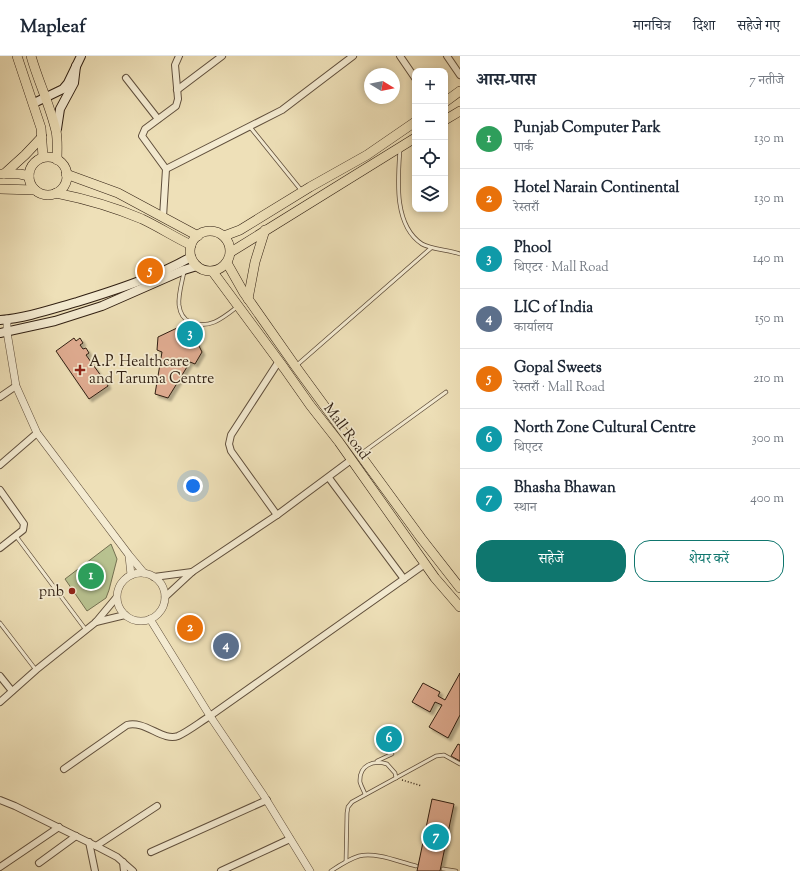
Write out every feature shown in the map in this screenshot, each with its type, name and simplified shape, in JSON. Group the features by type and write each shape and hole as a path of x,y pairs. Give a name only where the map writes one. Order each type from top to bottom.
{"main road":[{"path":"17,56 34,103 41,128 43,157"},
{"path":"31,56 56,133"},
{"path":"34,103 63,89 68,84 81,56"},
{"path":"57,160 56,133 60,109 74,83 76,66"},
{"path":"448,100 460,91"},
{"path":"448,118 460,111"},
{"path":"224,236 240,230 367,155 412,124"},
{"path":"2,174 25,155 42,137"},
{"path":"231,252 412,140"},
{"path":"43,157 57,160 64,166 66,174 63,187 52,195 43,195 35,190 30,183 29,176 32,166 43,157"},
{"path":"2,174 20,174 29,176"},
{"path":"66,174 118,193 198,236"},
{"path":"0,189 35,190"},
{"path":"56,193 128,213 191,245"},
{"path":"248,299 255,262 265,230"},
{"path":"208,231 219,233 224,236 228,241 231,252 227,263 213,272 197,266 191,256 191,245 198,236 208,231"},
{"path":"3,319 51,310 101,294 175,265 191,256"},
{"name":"Mall Road","path":"227,263 248,299 296,367 421,538 460,588"},
{"path":"4,332 55,321 102,306 184,270 197,266"},
{"name":"Mall Road","path":"213,272 351,460 425,564 460,607"}],"street":[{"path":"163,217 166,169 142,136 145,129 176,106 178,99 176,66 179,56"},
{"path":"177,90 222,56"},
{"path":"166,169 282,110 353,56"},
{"path":"400,56 412,74"},
{"path":"446,56 460,75"},
{"path":"126,78 158,119"},
{"path":"3,319 4,332 16,386 37,433 144,573"},
{"path":"277,515 231,451 229,444 231,435 279,361"},
{"path":"0,397 16,386"},
{"path":"0,465 37,433"},
{"path":"116,598 120,610 132,620 142,621 150,619 157,614 162,607 165,597 192,572 277,515 329,478 351,460"},
{"path":"329,478 404,579"},
{"path":"0,490 24,524 23,530 0,548"},
{"path":"129,555 131,574"},
{"path":"64,769 127,726 137,724 167,735 178,736 210,716 425,564"},
{"path":"0,702 36,670 96,622 116,598 118,589 123,581 131,574 144,573 154,576 192,572"},
{"path":"154,576 160,582 165,597"},
{"path":"96,622 125,615"},
{"path":"150,619 210,716 267,800 310,871"},
{"path":"0,676 12,691"},
{"path":"0,800 89,842 117,857 133,871"},
{"path":"151,852 267,800"},
{"path":"96,846 157,806"},
{"path":"0,866 59,827"},
{"path":"38,863 76,836"},
{"path":"221,871 290,839"},
{"path":"89,842 96,871"},
{"path":"123,862 124,871"}],"lane":[{"path":"250,127 302,192"},
{"path":"400,147 397,179 400,204 403,217 413,236 422,244 431,248 443,249 460,254"},
{"path":"296,367 431,248"},
{"path":"184,270 179,302 181,314 186,320 200,325 207,325 218,321 239,306"},
{"path":"360,454 446,392"},
{"path":"16,536 86,630"},
{"path":"0,623 36,670"},
{"path":"365,794 360,784 362,771 367,766 392,754"},
{"path":"346,861 348,807 352,802 440,755 444,755 460,764"},
{"path":"375,762 387,764 395,773 396,778"},
{"path":"331,871 346,861 358,856 367,855 378,856 416,866"},
{"path":"443,869 458,871"}],"path":[{"path":"396,778 422,786"}],"green space":[{"path":"111,544 117,559 109,590 106,598 87,611 65,579"}],"building":[{"path":"177,328 193,334 202,352 195,364 190,362 168,398 155,394 162,352 157,350 158,337"},
{"path":"74,338 76,341 80,338 83,343 80,345 83,349 86,348 89,353 86,355 104,380 108,380 106,382 108,386 89,399 56,351"},
{"path":"460,673 460,715 448,738 429,727 442,705 435,702 430,712 412,702 423,683 440,692 438,696 445,700"},
{"path":"458,744 460,745 460,761 451,756"},
{"path":"432,799 454,804 440,871 417,871"}],"place":[{"name":"Gopal Sweets","path":"150,271"},
{"name":"Phool","path":"190,334"},
{"name":"A.P. Healthcare and Taruma Centre","path":"80,370"},
{"name":"Punjab Computer Park","path":"91,576"},
{"name":"pnb","path":"72,591"},
{"name":"Hotel Narain Continental","path":"190,628"},
{"name":"LIC of India","path":"226,646"},
{"name":"North Zone Cultural Centre","path":"389,739"},
{"name":"Bhasha Bhawan","path":"436,837"}]}
